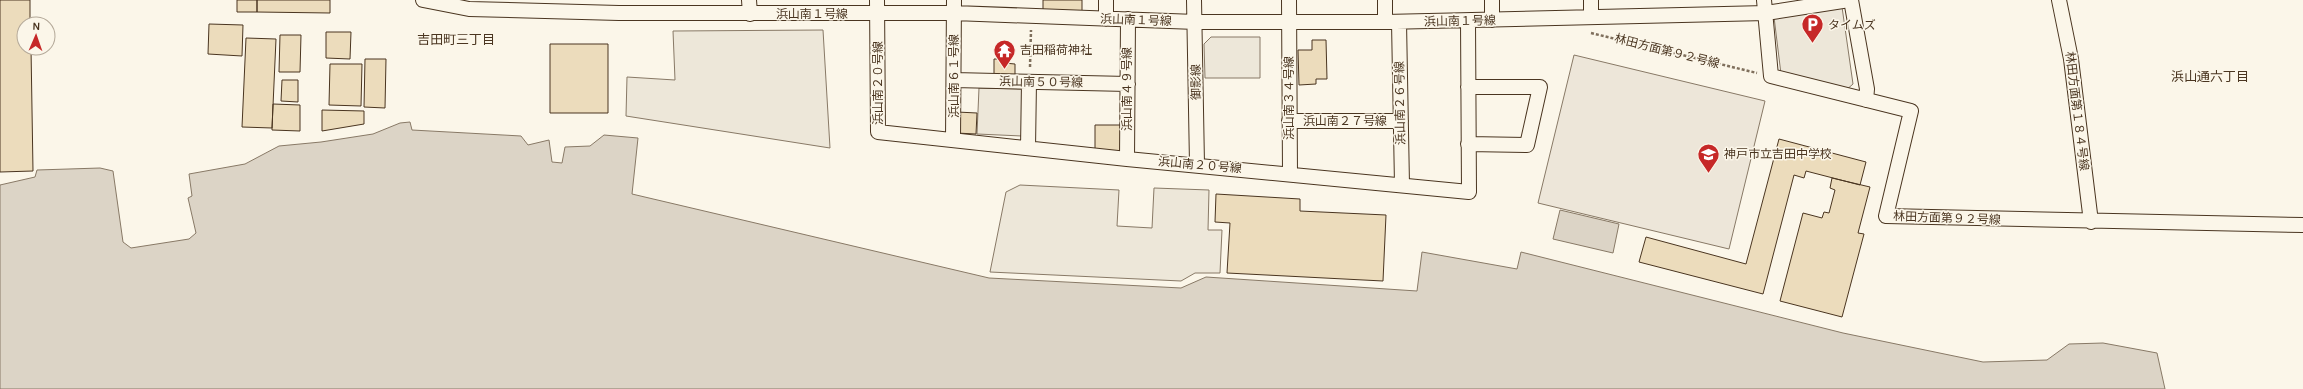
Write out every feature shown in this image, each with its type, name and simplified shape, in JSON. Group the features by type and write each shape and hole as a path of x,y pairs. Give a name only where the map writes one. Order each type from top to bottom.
{"street":[{"name":"浜山南１号線","path":"423,0 469,9 618,7 750,14 877,14 954,6 1031,16 1196,22 1468,21 1591,16 1850,0"},
{"path":"749,0 750,14"},
{"path":"877,0 877,14"},
{"path":"1106,0 1106,19"},
{"name":"御影線","path":"1194,0 1196,22 1197,164"},
{"name":"浜山南３４号線","path":"1289,0 1290,173"},
{"path":"1384,0 1385,22"},
{"path":"1492,0 1492,20"},
{"path":"1591,0 1591,16"},
{"path":"1850,0 1867,89 1866,100"},
{"name":"林田方面第１８４号線","path":"2059,0 2072,59 2091,222"},
{"name":"浜山南６１号線","path":"953,140 954,6"},
{"path":"1765,6 1771,76"},
{"name":"浜山南２０号線","path":"877,14 878,132 1127,159 1197,164 1469,192 1468,21"},
{"name":"浜山南４９号線","path":"1127,159 1128,19"},
{"name":"浜山南２６号線","path":"1400,22 1402,185"},
{"name":"林田方面第９２号線","path":"1771,76 1911,111 1886,216 2091,222 2303,225"},
{"name":"浜山南５０号線","path":"954,80 1128,84"},
{"path":"1028,148 1029,82"},
{"path":"1468,87 1540,87 1526,146 1468,144"},
{"name":"浜山南２７号線","path":"1289,121 1401,120"}],"path":[{"path":"1029,82 1031,16"},
{"name":"林田方面第９２号線","path":"1588,32 1771,76"}],"shaded area":[{"name":"タイムズ","path":"1842,7 1853,84 1845,91 1781,74 1774,17"},
{"path":"823,30 830,148 626,116 627,77 675,80 673,31"},
{"path":"1211,37 1260,37 1260,78 1205,78 1204,44"},
{"path":"1574,55 1765,101 1729,249 1538,203"},
{"path":"979,88 1023,89 1022,136 977,134"},
{"path":"410,122 412,130 521,136 528,145 549,140 552,162 562,163 565,147 590,146 604,135 638,138 632,194 989,278 1181,288 1206,277 1417,291 1422,252 1517,269 1521,252 1843,333 1983,362 2047,360 2069,344 2103,343 2157,353 2165,389 0,389 0,185 35,177 37,170 100,168 113,171 123,242 131,248 189,239 196,233 188,198 192,196 189,174 245,164 279,146 321,142 373,134 400,123"},
{"path":"1020,185 1119,190 1117,226 1152,228 1154,188 1209,190 1208,230 1222,230 1220,273 1195,273 1181,281 990,272 1006,192"},
{"path":"1560,210 1619,224 1613,253 1553,239"}],"building":[{"path":"0,0 30,0 30,16 16,16 16,56 31,56 33,171 0,172"},
{"path":"237,0 257,0 257,12 237,12"},
{"path":"257,0 330,0 330,13 257,12"},
{"path":"1043,0 1082,0 1082,13 1043,12"},
{"path":"209,24 243,25 242,56 208,54"},
{"path":"326,32 351,32 350,59 326,58"},
{"path":"280,35 301,35 300,72 279,72"},
{"path":"246,38 276,39 272,128 242,127"},
{"path":"1312,40 1326,40 1327,79 1316,79 1316,84 1299,85 1298,50 1312,50"},
{"path":"550,44 608,44 608,113 550,113"},
{"path":"365,59 386,59 385,108 364,107"},
{"name":"吉田稲荷神社","path":"994,59 1005,59 1004,63 1015,64 1015,78 994,77"},
{"path":"330,64 362,64 361,106 329,105"},
{"path":"282,80 298,80 298,102 281,101"},
{"path":"273,104 300,105 300,131 272,130"},
{"path":"322,110 364,111 364,124 322,131"},
{"path":"957,112 977,113 976,134 956,133"},
{"path":"1095,125 1122,125 1121,152 1095,151"},
{"path":"1779,139 1866,162 1860,185 1806,171 1804,178 1794,175 1763,294 1639,262 1646,237 1746,264"},
{"path":"1832,178 1870,187 1858,233 1864,234 1842,317 1780,301 1803,213 1822,218 1824,212 1829,213 1835,190 1830,188"},
{"path":"1216,194 1300,199 1300,211 1386,215 1383,281 1227,273 1230,223 1215,222"}],"place":[{"name":"タイムズ","path":"1813,44"},
{"name":"吉田稲荷神社","path":"1004,70"},
{"name":"神戸市立吉田中学校","path":"1709,174"}],"district":[{"name":"吉田町三丁目","path":"456,39"},
{"name":"浜山通六丁目","path":"2210,76"}]}
